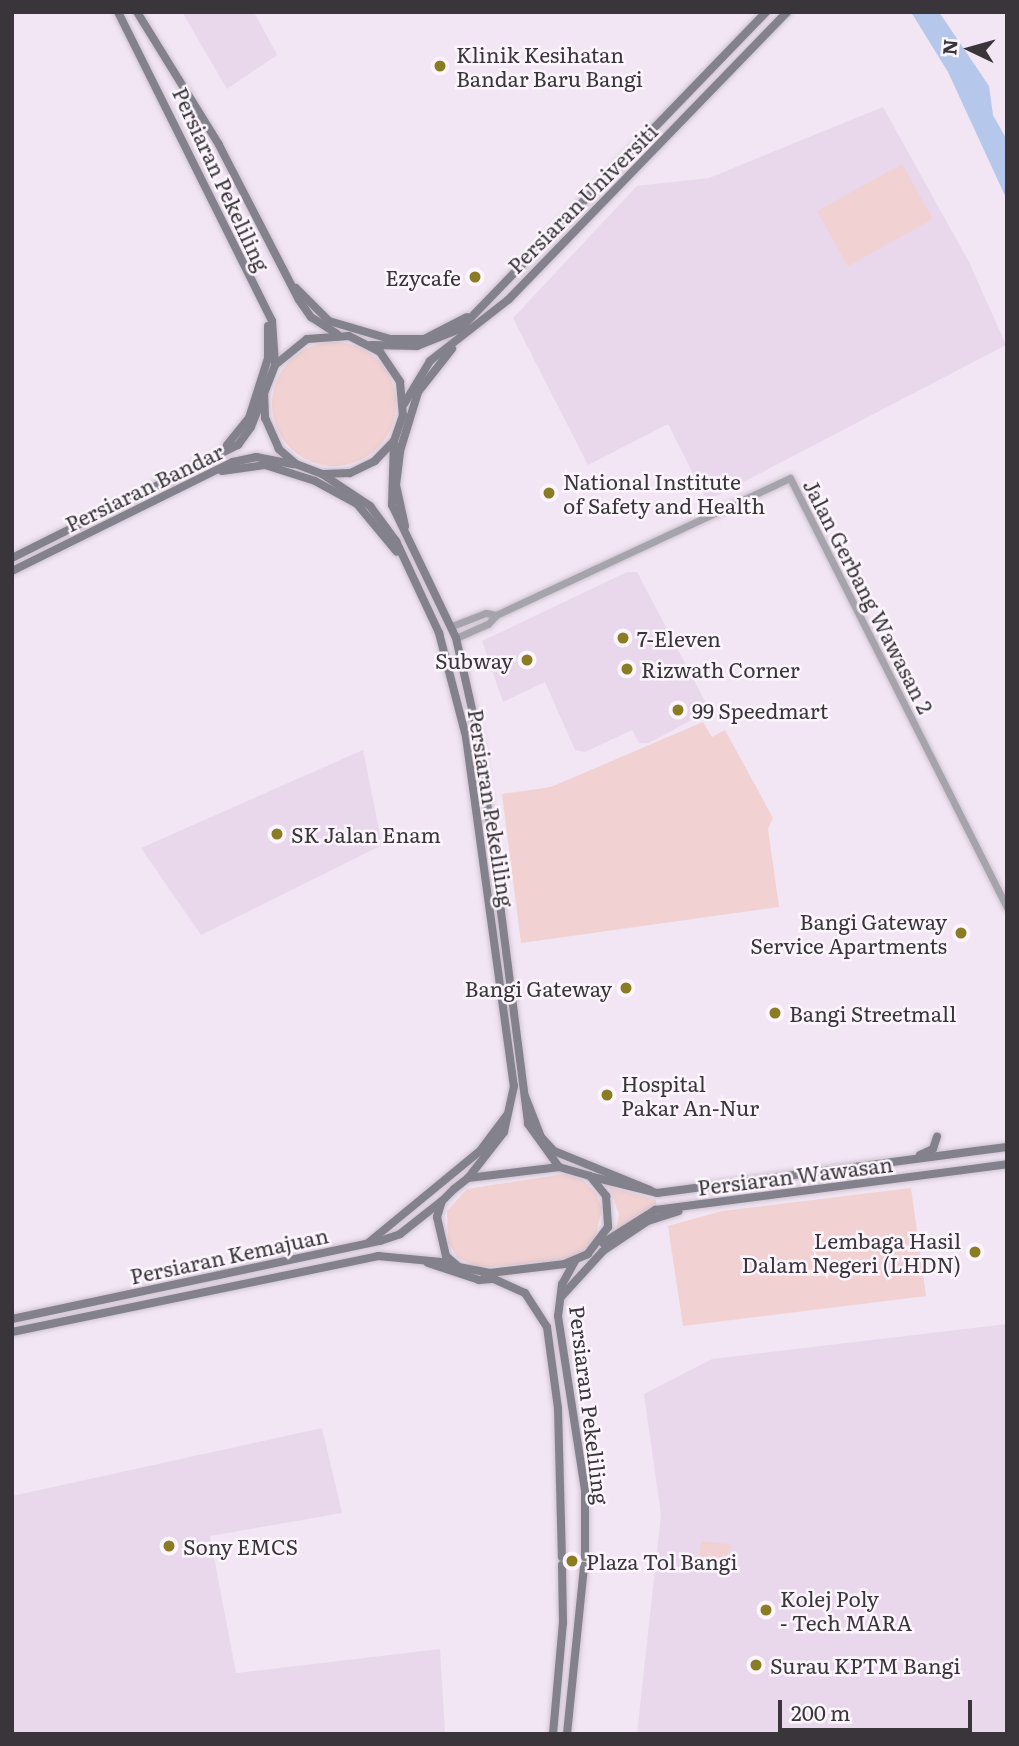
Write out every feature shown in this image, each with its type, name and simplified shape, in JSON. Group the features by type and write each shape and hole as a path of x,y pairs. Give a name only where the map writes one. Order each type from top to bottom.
{"main road":[{"name":"Persiaran Pekeliling","path":"118,12 264,304 277,343 275,365"},
{"name":"Persiaran Pekeliling","path":"137,12 219,145 311,317 338,334"},
{"name":"Persiaran Universiti","path":"371,345 417,346 437,341 460,329 504,288 766,12"},
{"name":"Persiaran Universiti","path":"404,406 430,361 509,299 787,12"},
{"path":"291,284 329,321 405,340 441,333 504,288"},
{"path":"410,540 397,500 396,476 418,392 440,360 485,326 509,299"},
{"path":"195,466 234,441 249,418 270,345 264,304"},
{"path":"338,334 371,345 395,371 404,406 394,441 363,469 322,474 296,464 279,449 268,429 264,395 275,365 298,344 338,334"},
{"name":"Persiaran Bandar","path":"12,558 238,445 251,427 264,395"},
{"name":"Persiaran Pekeliling","path":"394,441 390,491 396,517 452,626 484,769 524,1096 532,1134 559,1167"},
{"name":"Persiaran Bandar","path":"12,571 248,457 296,464"},
{"path":"204,476 256,464 315,481 357,503 410,572"},
{"name":"Persiaran Pekeliling","path":"322,474 370,506 388,526 439,633 466,737 514,1077 511,1111 496,1145 468,1178"},
{"path":"524,1096 541,1137 554,1151 657,1193"},
{"path":"365,1244 414,1209 480,1151 511,1111"},
{"path":"911,1159 933,1149 937,1137"},
{"name":"Persiaran Wawasan","path":"590,1176 657,1193 1007,1147"},
{"name":"Persiaran Wawasan","path":"597,1246 649,1212 1007,1164"},
{"path":"559,1167 590,1176 603,1190 610,1214 597,1246 575,1261 481,1273 452,1263 438,1237 442,1201 468,1178 559,1167"},
{"name":"Persiaran Kemajuan","path":"12,1319 365,1244 400,1234 442,1201"},
{"path":"558,1303 577,1275 603,1251 648,1221 689,1206"},
{"name":"Persiaran Kemajuan","path":"12,1332 370,1258 452,1263"},
{"path":"417,1260 479,1280 496,1279"},
{"name":"Persiaran Pekeliling","path":"567,1734 584,1562 585,1490 558,1303 575,1261"},
{"name":"Persiaran Pekeliling","path":"481,1273 531,1299 550,1341 560,1454 562,1561 553,1734"}],"street":[{"name":"Jalan Gerbang Wawasan 2","path":"456,638 488,624 496,615 790,478 1007,907"},
{"name":"Jalan Gerbang Wawasan 2","path":"452,626 486,613 496,615"}],"shaded area":[{"path":"182,12 254,12 277,55 227,89"},
{"path":"883,107 969,262 1006,345 707,501 668,424 588,465 513,318 637,186 709,178"},
{"path":"902,164 933,219 848,266 817,211"},
{"path":"334,342 358,347 378,360 391,380 396,404 391,428 378,448 358,461 334,466 310,461 290,448 277,428 272,404 277,380 290,360 310,347"},
{"path":"627,572 637,572 706,703 701,715 649,743 639,743 632,730 585,752 575,750 545,682 503,702 482,641"},
{"path":"703,722 712,737 725,730 773,818 768,829 779,907 521,943 502,794 551,787"},
{"name":"SK Jalan Enam","path":"363,750 382,845 201,935 141,848"},
{"path":"564,1174 583,1180 596,1193 602,1208 594,1243 582,1253 570,1259 480,1268 458,1258 448,1243 447,1211 467,1189"},
{"path":"609,1187 656,1200 656,1205 615,1235 619,1214"},
{"path":"911,1188 926,1296 683,1326 668,1226 722,1211"},
{"name":"Kolej Poly - Tech MARA","path":"1007,1324 1007,1734 637,1734 661,1515 644,1394 712,1359"},
{"path":"322,1428 342,1513 210,1536 236,1673 440,1649 445,1734 12,1734 12,1496"},
{"path":"701,1541 731,1544 728,1572 698,1569"}],"water":[{"path":"911,12 939,12 989,86 993,115 1007,140 1007,200 948,72"}],"place":[{"name":"Klinik Kesihatan Bandar Baru Bangi","path":"440,66"},
{"name":"Ezycafe","path":"475,277"},
{"name":"National Institute of Safety and Health","path":"549,493"},
{"name":"7-Eleven","path":"623,638"},
{"name":"Subway","path":"527,660"},
{"name":"Rizwath Corner","path":"627,669"},
{"name":"99 Speedmart","path":"678,710"},
{"name":"SK Jalan Enam","path":"277,834"},
{"name":"Bangi Gateway Service Apartments","path":"961,933"},
{"name":"Bangi Gateway","path":"626,988"},
{"name":"Bangi Streetmall","path":"775,1013"},
{"name":"Hospital Pakar An-Nur","path":"607,1095"},
{"name":"Lembaga Hasil Dalam Negeri (LHDN)","path":"975,1252"},
{"name":"Sony EMCS","path":"169,1546"},
{"name":"Plaza Tol Bangi","path":"572,1561"},
{"name":"Kolej Poly - Tech MARA","path":"766,1610"},
{"name":"Surau KPTM Bangi","path":"756,1665"}]}
